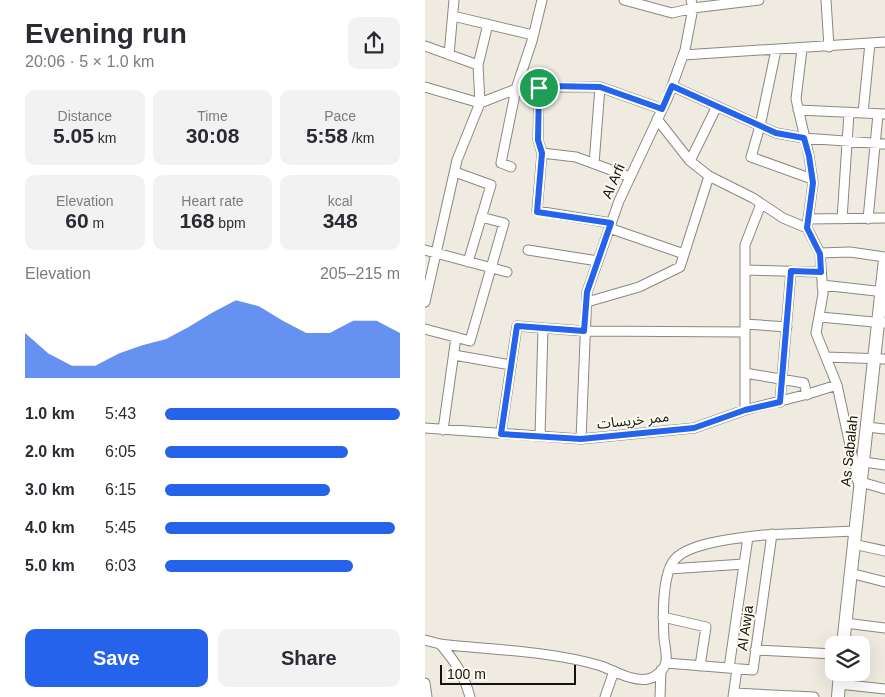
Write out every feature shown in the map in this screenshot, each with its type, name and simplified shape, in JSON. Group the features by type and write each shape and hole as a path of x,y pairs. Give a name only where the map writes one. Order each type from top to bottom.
{"main road":[{"name":"As Sabalah","path":"844,636 867,426 879,358 885,258"}],"street":[{"path":"449,55 454,0"},
{"path":"511,167 501,164 516,89 542,0"},
{"path":"624,0 672,13 692,4 759,0"},
{"path":"826,0 829,46"},
{"name":"Al Arfi","path":"581,439 587,292 619,201 672,86 683,55 692,4"},
{"path":"453,16 533,35"},
{"path":"425,302 457,160 480,104 478,65 488,24"},
{"path":"683,55 802,49 885,42"},
{"path":"863,113 870,43"},
{"path":"425,46 478,65"},
{"path":"802,49 795,98 809,156 812,179 808,223 820,254 823,294 816,333 837,385 861,487 885,489"},
{"path":"777,50 751,157 812,179"},
{"path":"672,86 776,133 804,138 885,144"},
{"path":"425,87 480,104 516,89 600,87 662,109"},
{"path":"594,164 600,87"},
{"path":"539,88 538,140 542,153 537,212 610,225 685,254"},
{"path":"690,161 717,106"},
{"path":"798,110 882,114 875,143 867,218"},
{"path":"842,219 849,113"},
{"path":"657,119 690,161 709,176 783,218 808,223 842,219 885,218"},
{"path":"542,153 576,157 630,177"},
{"path":"455,172 491,185 468,262"},
{"path":"587,302 639,287 680,267 709,176"},
{"path":"745,410 745,245 761,204"},
{"path":"425,329 470,341 504,223 481,217"},
{"path":"425,250 507,272"},
{"path":"527,250 598,261"},
{"path":"820,254 850,252 885,258"},
{"path":"745,270 821,272"},
{"path":"780,402 791,271"},
{"path":"822,284 883,292"},
{"path":"820,317 881,322"},
{"path":"501,434 517,326 584,331 787,327"},
{"path":"540,436 543,328"},
{"path":"443,430 456,337"},
{"path":"454,355 511,365"},
{"path":"826,356 879,358"},
{"path":"745,373 804,382 807,395"},
{"name":"ممر خريسات","path":"425,428 581,439 694,428 745,410 807,395 837,385"},
{"path":"867,426 885,429"},
{"path":"864,462 885,465"},
{"path":"660,697 664,666 663,599 669,569 676,558 693,547 748,537 772,534 855,531"},
{"name":"Al Awja","path":"664,666 700,666 753,670 772,534"},
{"path":"748,537 733,669 733,695 814,697"},
{"path":"853,544 885,551"},
{"path":"669,569 744,564"},
{"path":"850,573 885,582"},
{"path":"663,617 706,627 700,666"},
{"path":"845,623 885,628"},
{"path":"425,640 440,644 564,657 601,666 629,677 647,679 658,675 664,666"},
{"path":"440,644 456,662 470,697"},
{"path":"755,650 825,654"},
{"path":"605,697 614,671"},
{"path":"425,683 427,697"},
{"path":"839,685 885,689"}],"route":[{"path":"550,86 600,87 662,109 672,86 776,133 804,138 813,183 807,228 820,254 821,272 791,271 780,402 745,410 694,428 581,439 501,434 517,326 584,331 587,292 611,223 537,212 542,153 538,140 539,88 550,86"}]}
